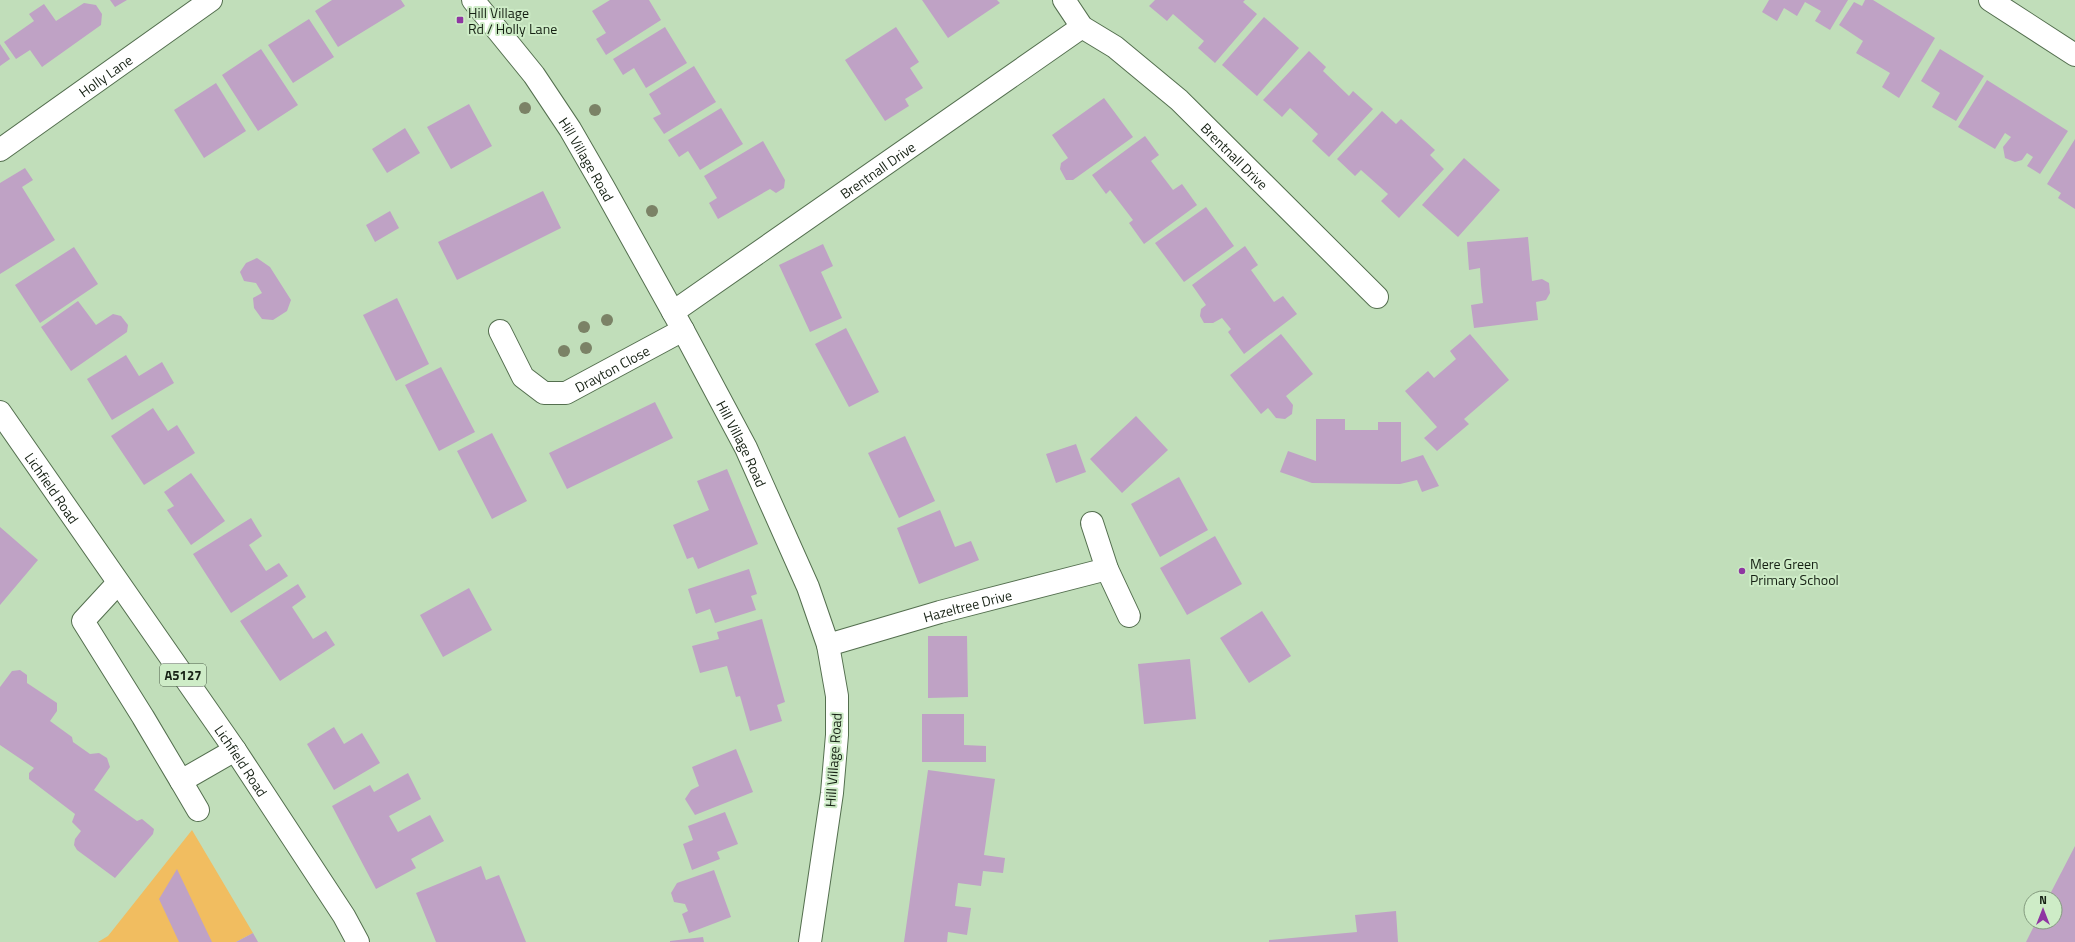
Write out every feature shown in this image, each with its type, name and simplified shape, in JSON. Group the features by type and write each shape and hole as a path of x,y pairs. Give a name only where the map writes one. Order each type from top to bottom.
{"street":[{"name":"Holly Lane","path":"0,150 211,0"},
{"name":"Hill Village Road","path":"473,0 534,75 570,129 678,321 746,448 808,587 828,645 837,696 837,735 832,793 810,942"},
{"name":"Brentnall Drive","path":"1064,0 1082,27 1115,48 1179,100 1377,297"},
{"path":"1990,0 2075,56"},
{"name":"Brentnall Drive","path":"678,321 1082,27"},
{"name":"Drayton Close","path":"500,330 523,377 544,393 566,393 678,321"},
{"name":"Lichfield Road","path":"0,412 235,750 344,916 358,942"},
{"path":"1092,523 1107,569 1128,616"},
{"name":"Hazeltree Drive","path":"828,645 940,612 1107,569"},
{"path":"118,582 83,621 143,717 198,810"},
{"path":"181,781 235,750"}],"shaded area":[{"path":"192,830 253,933 236,942 98,942 108,936"}],"building":[{"path":"110,0 127,0 115,7"},
{"path":"332,0 401,0 405,6 338,47 315,11"},
{"path":"610,0 649,0 661,20 606,55 596,39 606,33 592,11"},
{"path":"922,0 997,0 1000,3 948,38"},
{"path":"1155,0 1245,0 1243,2 1257,14 1215,63 1198,48 1204,41 1173,14 1167,21 1149,6"},
{"path":"1769,0 1848,0 1830,30 1815,21 1821,11 1805,2 1797,16 1784,8 1777,21 1762,12"},
{"path":"1865,0 1873,0 1935,38 1899,98 1882,87 1890,73 1856,53 1863,41 1839,25 1854,2 1862,6"},
{"path":"84,3 96,5 102,14 101,25 42,67 30,50 16,59 4,42 34,21 29,14 44,4 56,21"},
{"path":"1264,17 1299,48 1257,96 1222,65"},
{"path":"309,19 334,57 293,83 268,45"},
{"path":"665,27 687,63 646,88 634,68 623,75 613,59"},
{"path":"896,27 919,62 910,68 923,88 905,99 909,106 885,121 845,60"},
{"path":"0,44 10,59 0,66"},
{"path":"261,49 298,105 258,131 222,75"},
{"path":"1940,49 1984,76 1956,121 1932,107 1940,93 1921,81"},
{"path":"1309,51 1326,67 1323,71 1349,96 1353,91 1373,109 1329,157 1312,141 1318,134 1290,108 1282,117 1263,100"},
{"path":"694,66 716,102 664,134 653,118 661,114 649,94"},
{"path":"1987,80 2068,131 2040,174 2027,166 2033,157 2027,153 2022,160 2015,162 2005,158 2003,147 2011,137 2005,133 1995,149 1958,127"},
{"path":"216,83 246,131 204,158 174,110"},
{"path":"1104,98 1133,137 1073,180 1066,180 1060,169 1061,163 1068,158 1052,135"},
{"path":"469,104 492,146 451,169 427,127"},
{"path":"721,108 743,144 700,170 688,151 679,157 668,140"},
{"path":"1382,111 1396,124 1401,119 1435,150 1430,155 1444,169 1399,218 1381,201 1388,194 1361,170 1355,176 1337,159"},
{"path":"405,128 420,153 387,173 372,149"},
{"path":"1145,136 1159,155 1151,161 1173,190 1182,184 1197,205 1144,244 1129,223 1133,220 1110,190 1106,194 1092,175"},
{"path":"2075,139 2075,209 2058,198 2061,193 2047,184"},
{"path":"763,141 785,180 784,188 776,193 770,189 718,219 709,203 717,198 704,176"},
{"path":"1464,158 1500,190 1458,237 1422,205"},
{"path":"25,168 33,180 22,187 55,240 0,274 0,183"},
{"path":"543,191 561,228 457,280 438,242"},
{"path":"1206,207 1234,246 1184,282 1155,243"},
{"path":"390,211 399,228 375,242 366,225"},
{"path":"1528,237 1532,281 1542,279 1549,283 1550,293 1546,300 1536,302 1538,320 1474,328 1471,305 1483,303 1480,268 1469,270 1467,242"},
{"path":"823,244 833,266 821,272 842,318 810,332 779,265"},
{"path":"1245,246 1258,265 1251,270 1274,302 1283,296 1297,314 1244,354 1228,332 1231,329 1222,318 1213,323 1204,323 1200,316 1201,309 1206,305 1192,285"},
{"path":"74,247 98,284 40,323 15,285"},
{"path":"257,258 270,267 291,300 287,311 273,320 262,319 254,308 253,298 262,293 256,283 244,281 240,272 246,263"},
{"path":"397,298 429,364 396,381 363,315"},
{"path":"78,301 96,325 113,314 121,316 128,325 127,332 71,371 41,327"},
{"path":"846,328 879,392 849,407 815,344"},
{"path":"1281,334 1313,374 1286,396 1293,405 1292,414 1285,419 1276,418 1268,408 1261,414 1230,375"},
{"path":"1470,334 1509,380 1464,419 1469,424 1437,451 1424,438 1437,427 1405,391 1428,371 1434,378 1456,359 1450,351"},
{"path":"126,355 139,376 162,362 174,383 112,420 87,379"},
{"path":"441,367 475,432 439,451 405,385"},
{"path":"655,402 673,438 567,489 549,453"},
{"path":"153,408 168,431 177,425 195,453 144,485 111,436"},
{"path":"1136,416 1168,450 1122,493 1090,459"},
{"path":"1316,419 1345,419 1345,430 1378,430 1378,422 1401,422 1401,462 1423,455 1439,486 1422,492 1417,480 1400,484 1312,483 1280,472 1288,451 1316,461"},
{"path":"492,433 527,501 492,519 457,451"},
{"path":"905,436 935,501 899,518 868,453"},
{"path":"1076,444 1086,472 1056,483 1046,454"},
{"path":"727,469 758,544 698,569 693,557 687,559 673,525 709,510 697,481"},
{"path":"191,473 225,521 191,545 167,510 174,506 164,492"},
{"path":"1179,477 1208,530 1160,557 1131,504"},
{"path":"940,510 955,547 971,541 979,560 919,584 897,528"},
{"path":"251,518 262,536 249,545 266,571 279,563 288,576 231,613 193,554"},
{"path":"0,527 38,560 0,605"},
{"path":"1215,536 1242,584 1187,615 1160,568"},
{"path":"749,569 757,594 751,596 756,610 715,623 710,609 696,614 688,589"},
{"path":"298,584 306,597 292,607 313,639 326,631 335,645 280,681 240,621"},
{"path":"469,588 492,630 443,657 420,615"},
{"path":"1262,611 1291,656 1249,683 1220,638"},
{"path":"762,619 785,702 777,705 782,721 750,731 740,696 736,697 727,666 700,673 692,646 719,639 717,632"},
{"path":"928,636 967,636 968,697 928,698"},
{"path":"1190,659 1196,719 1144,724 1138,664"},
{"path":"20,670 27,675 27,683 57,703 57,711 50,721 72,737 73,742 90,754 99,753 107,758 110,767 94,790 137,821 142,819 154,829 153,834 115,878 77,850 74,845 75,839 81,831 72,822 75,814 29,779 29,773 34,768 0,745 0,687 12,671"},
{"path":"922,714 964,714 964,745 986,746 986,762 922,762"},
{"path":"334,727 344,744 362,733 380,763 334,790 307,744"},
{"path":"736,749 753,792 695,815 685,799 691,790 699,786 692,767"},
{"path":"928,770 995,779 984,855 1005,858 1003,873 983,871 981,886 958,883 955,906 971,908 967,935 948,932 947,942 904,942"},
{"path":"408,773 421,799 389,816 398,832 430,815 444,841 411,859 416,868 376,889 332,806 370,785 374,792"},
{"path":"725,812 738,844 717,852 720,859 692,870 683,844 693,840 688,826"},
{"path":"2075,846 2075,942 2026,942 2032,930 2063,930 2063,890 2052,890"},
{"path":"481,866 486,880 499,875 526,942 436,942 416,893"},
{"path":"177,869 212,942 179,942 159,899"},
{"path":"714,870 731,917 689,933 682,914 688,911 685,904 674,902 671,893 677,883"},
{"path":"1396,911 1398,942 1269,942 1269,940 1357,932 1355,915"},
{"path":"253,933 258,942 236,942"},
{"path":"703,937 704,942 670,942 670,941"}],"place":[{"name":"Hill Village Rd / Holly Lane","path":"460,20"},
{"name":"Mere Green Primary School","path":"1742,571"}]}
